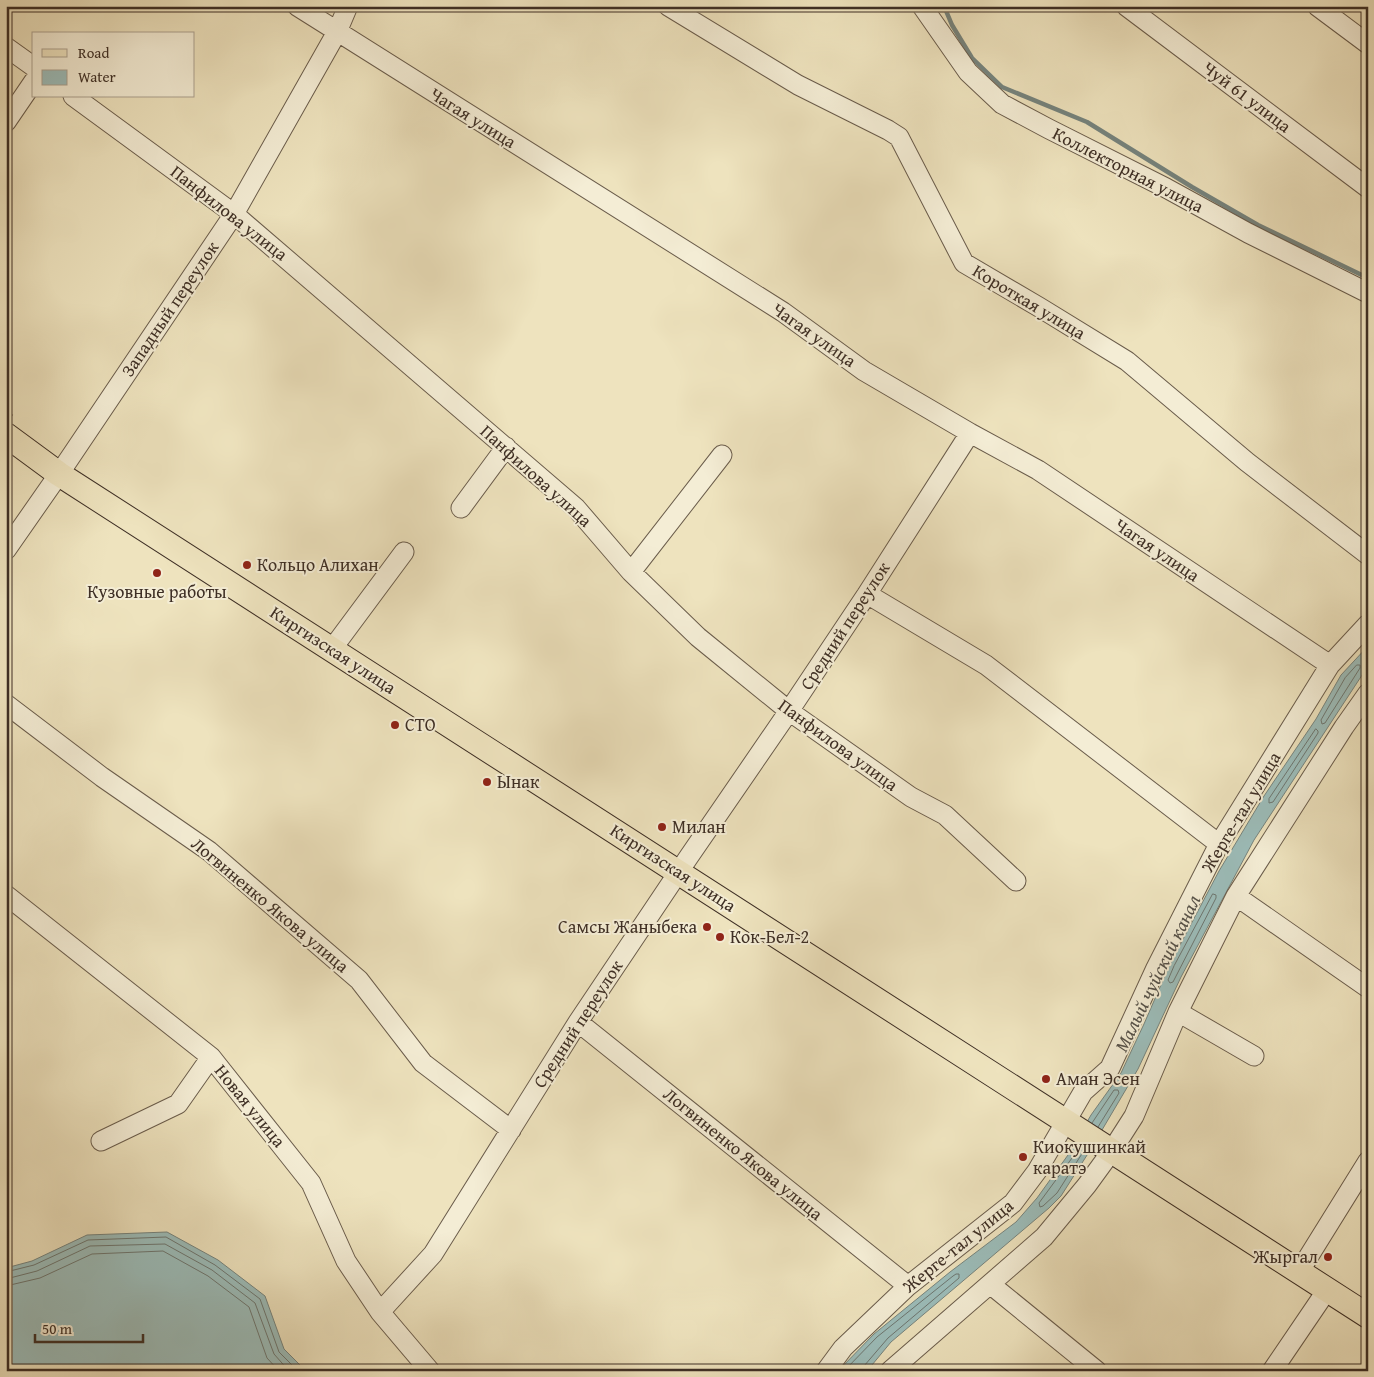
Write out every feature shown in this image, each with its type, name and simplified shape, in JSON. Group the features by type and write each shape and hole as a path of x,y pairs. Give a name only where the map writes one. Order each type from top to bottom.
{"main road":[{"name":"Киргизская улица","path":"6,435 59,474 1368,1316"}],"street":[{"name":"Чагая улица","path":"297,6 783,312 864,371 1038,470 1330,665"},
{"name":"Западный переулок","path":"6,550 234,214 337,32 348,6"},
{"name":"Короткая улица","path":"668,6 798,85 899,137 964,263 1127,361 1247,462 1368,555"},
{"name":"Коллекторная улица","path":"922,6 968,72 1002,104 1368,294"},
{"name":"Чуй 61 улица","path":"1126,6 1368,188"},
{"path":"1317,6 1368,44"},
{"path":"6,47 32,66"},
{"path":"6,122 32,84"},
{"name":"Панфилова улица","path":"76,98 234,214 506,447 576,508 631,572 698,637 789,711 911,797 945,815 1016,880"},
{"name":"Средний переулок","path":"380,1312 433,1254 578,1022 678,871 789,711 867,594 970,433"},
{"path":"461,508 506,447"},
{"path":"631,572 722,455"},
{"path":"332,649 404,552"},
{"path":"867,594 986,664 1219,844"},
{"name":"Жерге-тал улица","path":"826,1371 843,1348 908,1286 1013,1203 1037,1171 1069,1124 1083,1092 1110,1068 1156,968 1219,844 1330,665 1368,624"},
{"path":"890,1371 1044,1236 1088,1185 1108,1150 1134,1116 1178,1012 1236,896 1344,727 1368,693"},
{"name":"Логвиненко Якова улица","path":"6,704 102,777 209,851 359,980 423,1063 511,1130"},
{"name":"Новая улица","path":"6,895 211,1057 311,1183 346,1261 380,1312 430,1371"},
{"path":"1236,896 1368,988"},
{"path":"1178,1012 1254,1056"},
{"name":"Логвиненко Якова улица","path":"578,1022 908,1286"},
{"path":"101,1141 178,1104 211,1057"},
{"path":"1299,1272 1368,1161"},
{"path":"990,1284 1097,1371"},
{"path":"1272,1371 1328,1290"}],"water":[{"path":"1368,646 1368,666 1254,840 1181,977 1138,1069 1061,1196 891,1342 867,1371 838,1371 874,1334 950,1272 1016,1222 1037,1198 1068,1155 1091,1115 1121,1073 1170,964 1219,871 1264,796 1316,719 1341,675"},
{"path":"167,1232 218,1260 265,1296 284,1349 306,1371 21,1371 6,1362 6,1268 32,1261 87,1235"}],"waterway":[{"path":"944,6 952,25 972,58 1002,87 1087,122 1192,187 1258,225 1368,278"}],"place":[{"name":"Кольцо Алихан","path":"247,565"},
{"name":"Кузовные работы","path":"157,573"},
{"name":"СТО","path":"395,725"},
{"name":"Ынак","path":"487,782"},
{"name":"Милан","path":"662,827"},
{"name":"Самсы Жаныбека","path":"707,927"},
{"name":"Кок-Бел-2","path":"720,937"},
{"name":"Аман Эсен","path":"1046,1079"},
{"name":"Киокушинкай каратэ","path":"1023,1157"},
{"name":"Жыргал","path":"1328,1257"}],"water label":[{"name":"Малый чуйский канал","path":"1157,973"}]}
